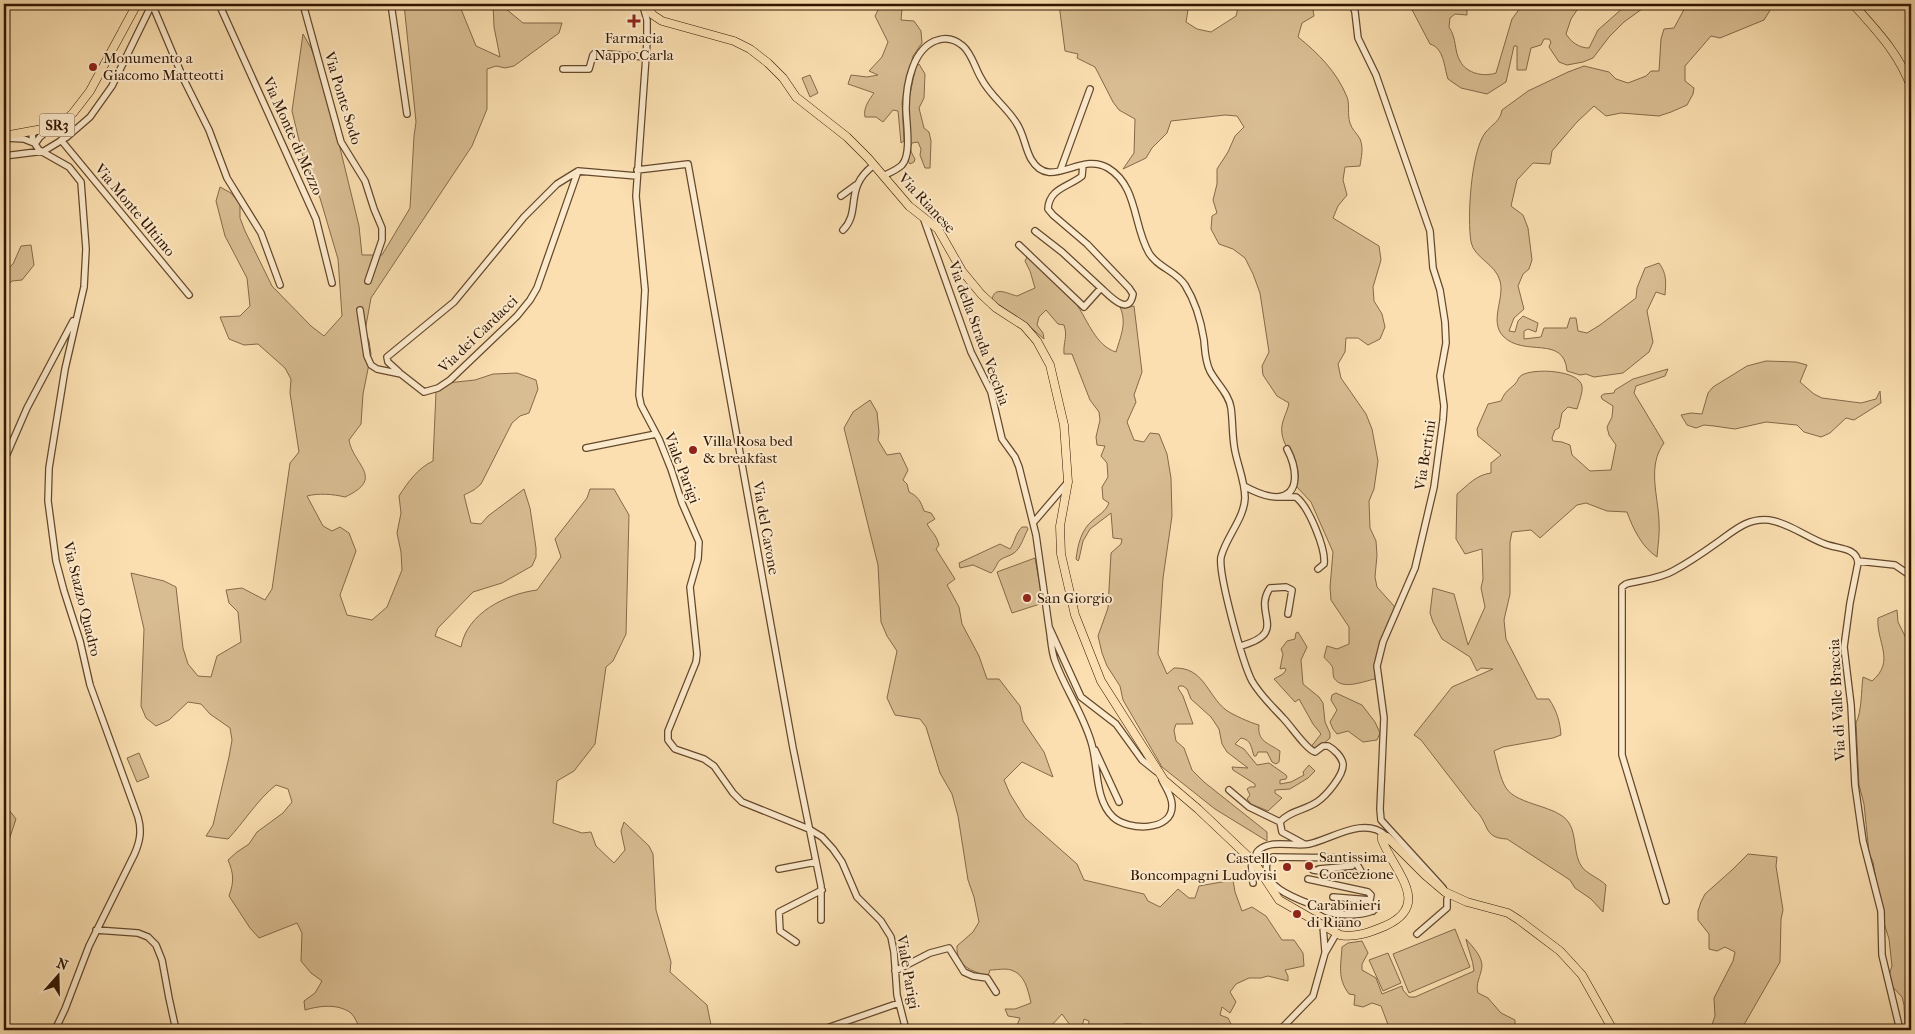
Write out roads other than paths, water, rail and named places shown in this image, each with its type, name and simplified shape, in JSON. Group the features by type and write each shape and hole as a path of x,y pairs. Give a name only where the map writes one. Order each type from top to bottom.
{"main road":[{"name":"SR3","path":"4,137 33,132 68,119 84,100 137,4"},
{"name":"Via Rianese","path":"643,4 653,15 662,20 731,40 752,50 774,68 796,97 842,132 874,165 909,206 941,234 962,271 978,291 996,308 1026,328 1043,350 1052,371 1063,415 1068,482 1060,536 1062,554 1076,620 1103,686 1157,771 1170,786 1198,809 1260,868 1279,900 1336,934"},
{"path":"1853,4 1897,56 1911,87"},
{"path":"1336,934 1351,936 1374,931 1399,918 1406,910 1408,901 1406,889 1399,870 1382,842 1382,836 1386,836 1447,893 1467,902 1508,913 1555,947 1578,970 1602,1008 1613,1030"}],"street":[{"path":"4,156 40,152 61,140 90,117 106,97 152,4"},
{"path":"152,4 184,80 210,130 226,178 261,233 280,285"},
{"name":"Via Monte di Mezzo","path":"219,4 316,219 332,282"},
{"name":"Via Ponte Sodo","path":"303,4 341,143 365,182 382,228 382,240 368,281"},
{"path":"391,4 407,114"},
{"name":"Viale Parigi","path":"643,4 647,22 646,57 636,210 645,290 639,395 641,404 672,471 684,509 696,534 699,547 698,559 690,587 697,654 696,662 671,723 668,740 675,749 712,764 742,802 809,829 822,837 837,853 858,898 887,928 893,944 899,1003 906,1030"},
{"name":"Via Bertini","path":"1352,4 1355,12 1358,38 1376,75 1425,213 1431,234 1433,268 1440,290 1445,322 1446,349 1440,376 1444,415 1435,482 1415,568 1383,642 1377,666 1384,718 1380,800 1381,820 1447,893"},
{"path":"883,176 900,167 905,160 907,144 906,98 915,64 926,46 936,40 945,38 956,41 966,49 985,86 1017,124 1030,158 1037,167 1047,174 1082,164 1104,166 1121,179 1130,194 1149,254 1179,278 1188,290 1200,320 1208,367 1230,405 1234,448 1244,486 1244,504 1224,549 1221,564 1230,610 1249,673 1256,687 1295,730 1308,749 1315,752 1323,746 1330,746 1343,764 1336,781 1320,800 1287,816 1280,822 1280,829 1284,833 1304,844"},
{"path":"563,69 589,69 592,55 595,53 646,57"},
{"path":"1060,171 1090,89"},
{"path":"36,144 40,137 53,126"},
{"path":"33,132 32,139 40,152"},
{"path":"4,137 24,139 36,144"},
{"name":"Via Monte Ultimo","path":"61,140 189,295"},
{"name":"Via Stazzo Quadro","path":"40,152 69,167 80,182 86,266 84,287 62,384 50,460 49,505 60,580 79,636 90,685 141,830 134,855 96,930 55,1030"},
{"name":"Via del Cavone","path":"637,173 688,164 809,829"},
{"path":"1034,231 1058,249 1121,304 1128,304 1133,297 1130,288 1098,254 1051,214 1048,208 1050,200 1056,192 1082,176 1082,164"},
{"path":"841,196 856,185 874,165"},
{"path":"401,374 387,361 389,356 452,304 540,200 557,184 578,171 637,173"},
{"name":"Via dei Cardacci","path":"360,310 370,364 377,369 401,374 423,391 428,392 439,388 450,380 523,309 537,288 578,171"},
{"path":"843,230 850,220 856,185"},
{"name":"Via della Strada Vecchia","path":"923,217 971,352 991,392 1002,439 1018,462 1033,524 1049,627 1080,695 1116,724 1142,760 1157,771"},
{"path":"1019,245 1084,307 1101,288"},
{"path":"4,461 27,408 78,310"},
{"path":"586,448 656,434"},
{"path":"1276,497 1288,492 1295,481 1295,466 1287,450"},
{"path":"1033,524 1068,482"},
{"path":"1244,486 1276,497 1296,497 1306,509 1323,553 1324,564 1318,569"},
{"path":"1666,901 1622,752 1622,587 1626,584 1673,572 1716,544 1738,526 1755,521 1771,520 1784,524 1821,542 1850,551 1856,555 1858,561 1896,565 1911,576"},
{"name":"Via di Valle Braccia","path":"1858,561 1844,647 1855,786 1863,841 1881,908 1882,955 1900,1030"},
{"path":"1241,646 1257,641 1265,634 1267,624 1266,600 1270,588 1288,587 1292,590 1288,614"},
{"path":"1049,627 1055,661 1119,802"},
{"path":"1092,744 1100,788 1106,806 1113,817 1125,825 1153,826 1170,814 1171,800 1157,771"},
{"path":"1229,790 1249,808 1280,822"},
{"path":"809,829 822,890 821,920"},
{"path":"1260,868 1256,857 1261,849 1275,844 1304,844 1354,829 1374,829 1386,836"},
{"path":"1352,866 1311,871 1362,875 1355,861 1348,858 1274,857 1269,859 1266,864 1266,870 1268,880 1291,896 1336,914 1362,913 1375,909"},
{"path":"1251,859 1253,883"},
{"path":"779,869 816,862"},
{"path":"1308,879 1370,896 1333,897"},
{"path":"796,942 780,931 779,912 822,890"},
{"path":"1417,934 1447,908 1447,893"},
{"path":"1323,926 1326,952"},
{"path":"96,930 138,932 148,937 156,945 162,960 176,1030"},
{"path":"1280,1030 1313,996 1326,952 1336,934"},
{"path":"895,971 930,952 948,948 958,966 964,972 973,976 988,978 996,992"},
{"path":"824,1029 899,1003"}],"place":[{"name":"Farmacia Nappo Carla","path":"634,21"},
{"name":"Monumento a Giacomo Matteotti","path":"93,67"},
{"name":"Villa Rosa bed & breakfast","path":"693,450"},
{"name":"San Giorgio","path":"1027,598"},
{"name":"Santissima Concezione","path":"1309,866"},
{"name":"Castello Boncompagni Ludovisi","path":"1287,867"},
{"name":"Carabinieri di Riano","path":"1297,914"}]}
